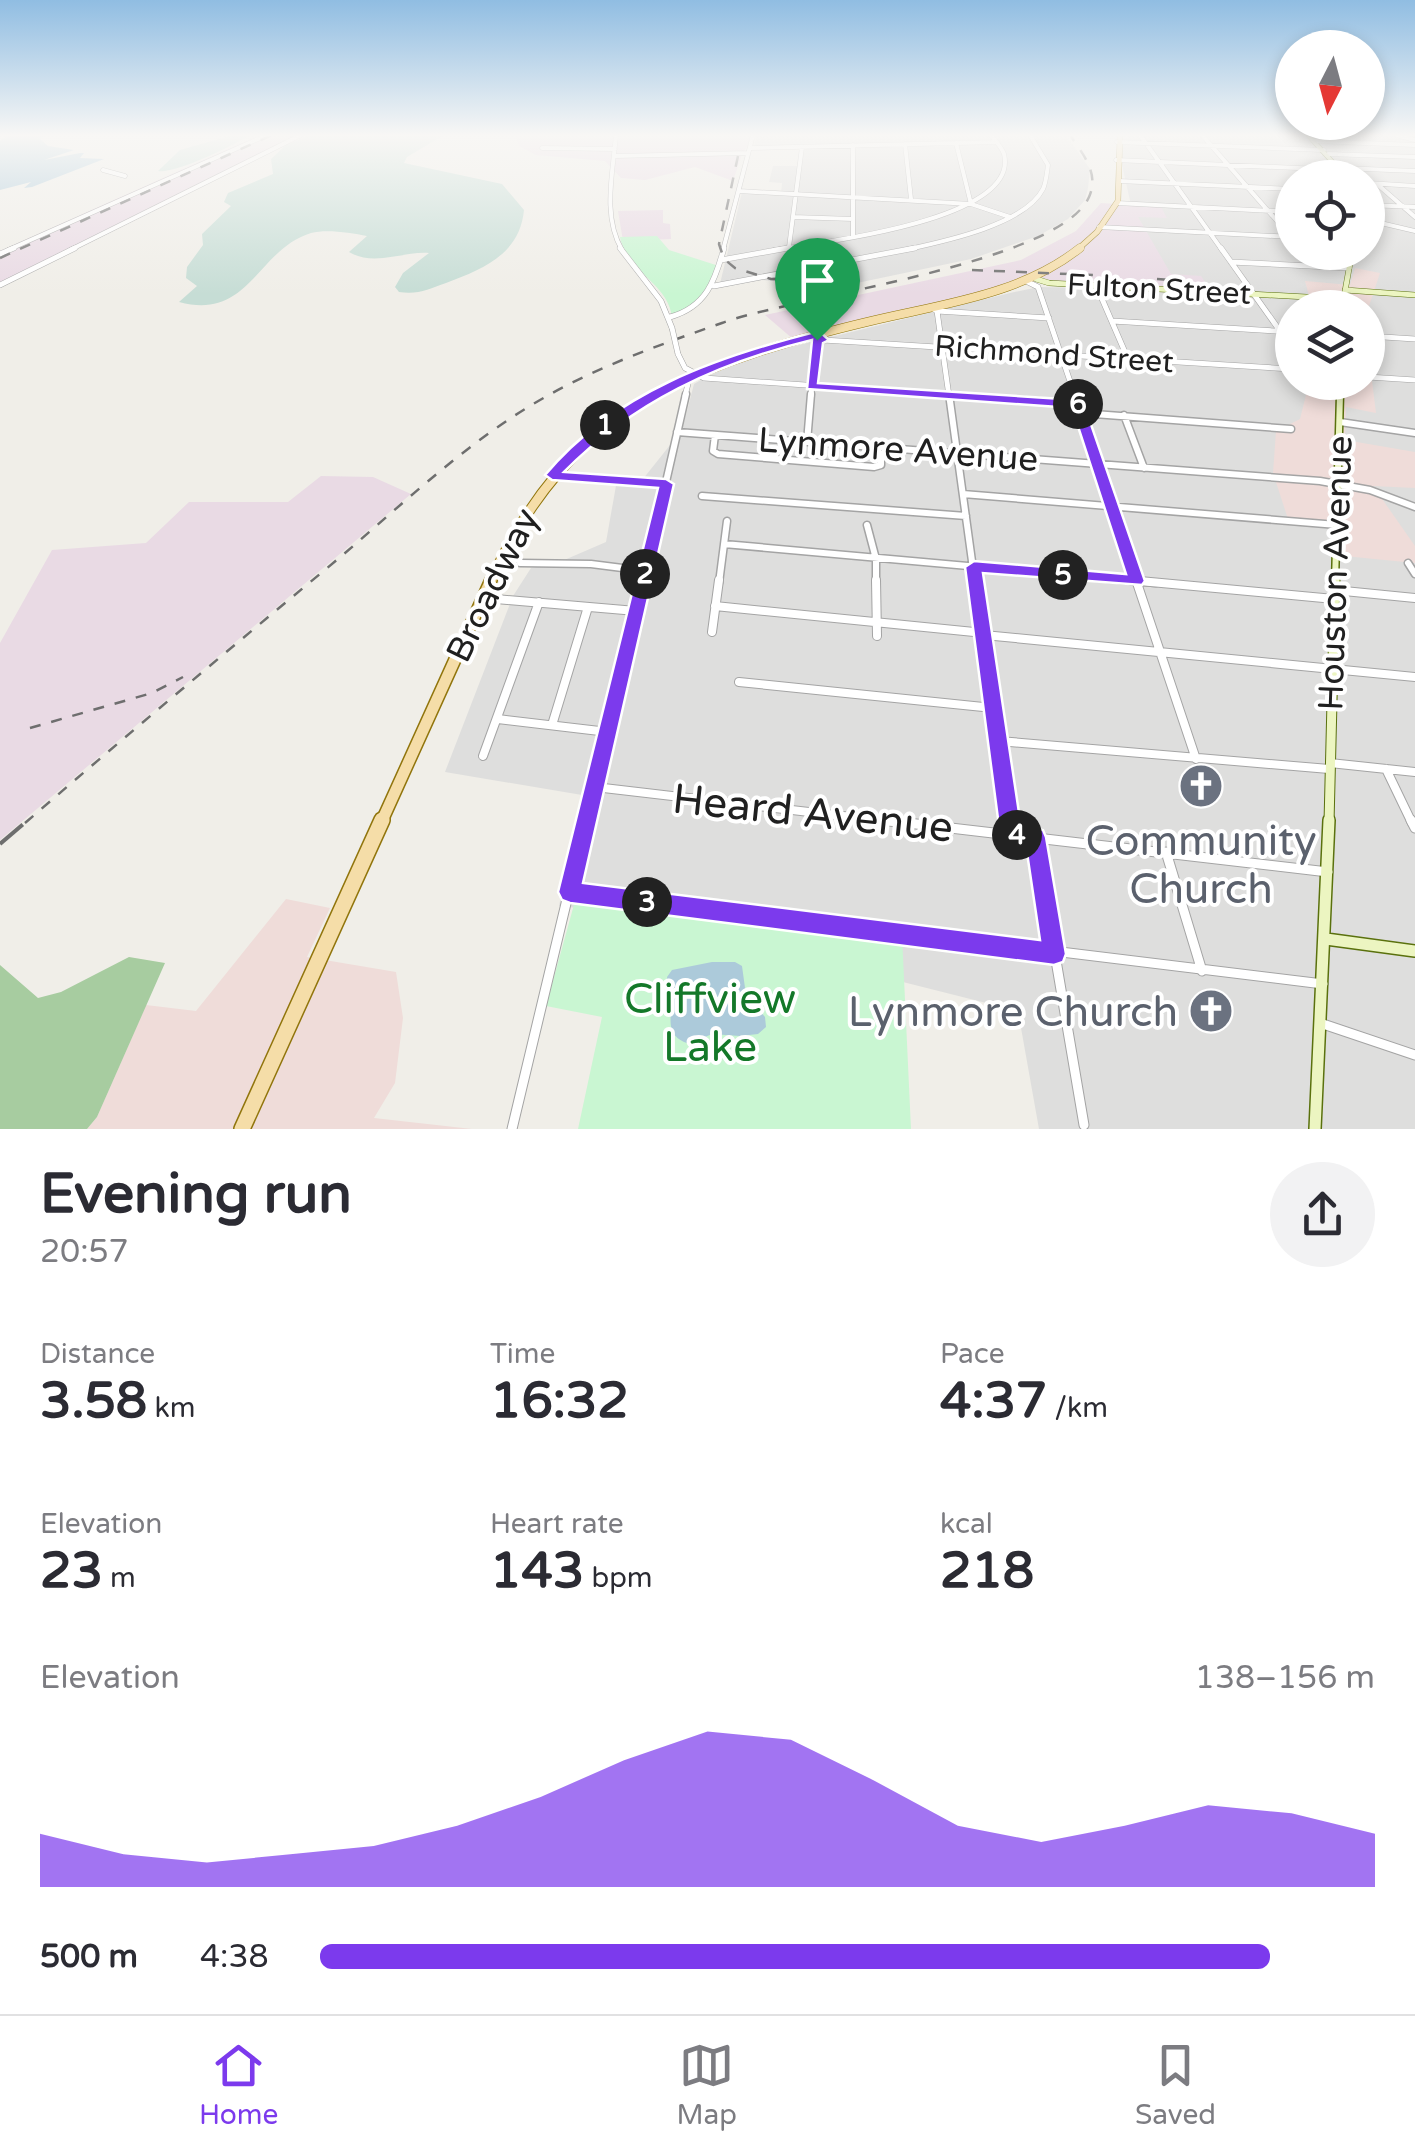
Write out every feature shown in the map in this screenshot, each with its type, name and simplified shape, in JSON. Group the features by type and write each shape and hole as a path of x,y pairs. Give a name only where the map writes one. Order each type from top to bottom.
{"main road":[{"path":"1117,203 1118,188"},
{"name":"Broadway","path":"242,1129 483,598 518,525 552,475 615,418 689,375 757,350 934,309 1032,280 1065,262 1117,203"}],"street":[{"path":"0,254 150,188"},
{"path":"0,285 197,188"},
{"path":"512,1129 596,787 689,375 678,354 663,298 623,252 614,234 615,188"},
{"path":"670,317 688,312 714,286 739,188"},
{"path":"789,248 797,188"},
{"path":"853,188 853,236"},
{"path":"910,188 911,199"},
{"path":"967,188 971,204"},
{"path":"721,260 926,221 971,204 992,188"},
{"path":"714,286 947,241 1010,217 1035,199 1042,188"},
{"path":"1177,188 1275,324"},
{"path":"1247,188 1275,218"},
{"path":"738,191 971,204 1010,217"},
{"path":"1385,191 1415,217"},
{"path":"1117,203 1275,211"},
{"path":"1385,206 1415,208"},
{"path":"793,217 853,219"},
{"path":"1385,224 1415,231"},
{"path":"1099,226 1275,236"},
{"path":"1230,262 1275,264"},
{"path":"1345,290 1349,270"},
{"path":"1032,280 1061,355 1196,759"},
{"name":"Fulton Street","path":"1032,280 1275,296"},
{"path":"1096,286 1128,359"},
{"path":"1385,293 1415,295"},
{"path":"1011,834 950,396 934,309 1048,318"},
{"path":"1112,321 1275,331"},
{"path":"807,442 815,342 821,337"},
{"name":"Richmond Street","path":"821,337 1275,368"},
{"path":"1385,337 1415,339"},
{"path":"689,375 1291,428"},
{"path":"1385,378 1415,380"},
{"name":"Houston Avenue","path":"1316,1129 1326,939 1340,400"},
{"path":"1124,415 1144,468"},
{"path":"1340,421 1415,432"},
{"name":"Lynmore Avenue","path":"677,432 1338,484 1386,494 1415,507"},
{"path":"715,436 713,451 718,454 874,468 881,465 881,448"},
{"path":"552,475 666,484"},
{"path":"963,494 1337,525"},
{"path":"702,496 966,516"},
{"path":"712,632 727,521"},
{"path":"868,525 876,558 877,636"},
{"path":"724,544 1136,581 1415,598"},
{"path":"520,563 591,564 646,571"},
{"path":"1411,563 1415,574"},
{"path":"483,598 636,611"},
{"path":"483,756 539,602"},
{"path":"552,725 588,606"},
{"path":"715,606 1415,677"},
{"path":"739,682 994,708"},
{"path":"498,719 608,732"},
{"path":"999,741 1196,759 1329,766"},
{"name":"Houston Avenue","path":"1329,766 1415,772"},
{"path":"1386,769 1415,828"},
{"name":"Heard Avenue","path":"596,787 1328,872"},
{"path":"1035,837 1084,1125"},
{"path":"1166,852 1202,970"},
{"path":"570,892 1322,984"},
{"path":"1326,939 1415,951"},
{"path":"1322,1024 1415,1055"}],"shaded area":[{"path":"141,188 200,188 0,287 0,251"},
{"path":"241,188 505,188 524,210 515,238 497,258 473,272 418,292 399,292 395,287 403,273 429,253 359,256 349,252 367,236 332,231 311,233 292,242 222,302 179,302 197,286 186,278 187,267 203,245 202,234 231,206 224,202 228,193"},
{"path":"782,188 1088,188 1085,200 1068,219 1038,236 971,259 838,287 762,280 719,288 742,192 781,194"},
{"path":"1127,188 1275,188 1275,270 1385,270 1385,188 1415,188 1415,1129 1039,1129 1018,1011 891,979 816,933 559,906 582,795 445,772 513,596 531,568 562,561 606,542 617,480 643,479 682,430 694,384 734,361 1039,287 1179,290 1131,205"},
{"path":"1101,203 1161,207 1167,218 1138,217 1171,274 1201,276 1211,291 1024,281 793,339 765,315 1021,260 1076,231"},
{"path":"663,210 663,223 670,224 671,239 623,241 618,211"},
{"path":"1354,270 1380,273 1374,290 1307,290 1305,281 1350,285"},
{"path":"1305,400 1374,400 1376,413 1346,407 1345,440 1415,452 1415,488 1373,486 1415,546 1415,563 1344,556 1330,527 1288,519 1273,473 1276,431 1300,419"},
{"path":"321,476 373,477 411,494 0,840 0,643 52,550 146,543 189,502 288,502"},
{"path":"286,899 330,908 307,957 396,972 403,1018 395,1083 374,1118 472,1129 87,1129 97,1117 146,1005 196,1011"},
{"path":"735,962 742,966 746,995 765,1017 766,1027 758,1034 712,1034 689,1044 673,1033 667,977 672,970"}],"green space":[{"path":"657,236 669,250 719,266 703,298 672,317 663,295 630,259 620,237"},
{"name":"Cliffview Lake","path":"575,901 902,935 911,1129 578,1129 602,1017 546,1006"},
{"path":"129,957 165,963 97,1117 87,1129 0,1129 0,965 38,998 61,992"}],"railway":[{"path":"0,258 155,188"},
{"path":"731,188 719,244 724,259 735,268 771,279 841,282"},
{"path":"25,823 439,472 519,413 611,365 722,323 922,275 1029,241 1068,221 1089,197 1092,188"},
{"path":"972,270 1093,275"},
{"path":"1157,279 1173,280"},
{"path":"30,728 152,693 183,677"},
{"path":"0,844 28,820"}],"place":[{"name":"Community Church","path":"1201,786"},
{"name":"Lynmore Church","path":"1211,1011"}],"route":[{"path":"819,334 823,340 817,340 812,386 1078,404 1136,581 974,567 1011,834 1035,837 1054,954 570,892 666,484 552,475 593,434 664,387 757,350 819,334"}]}
